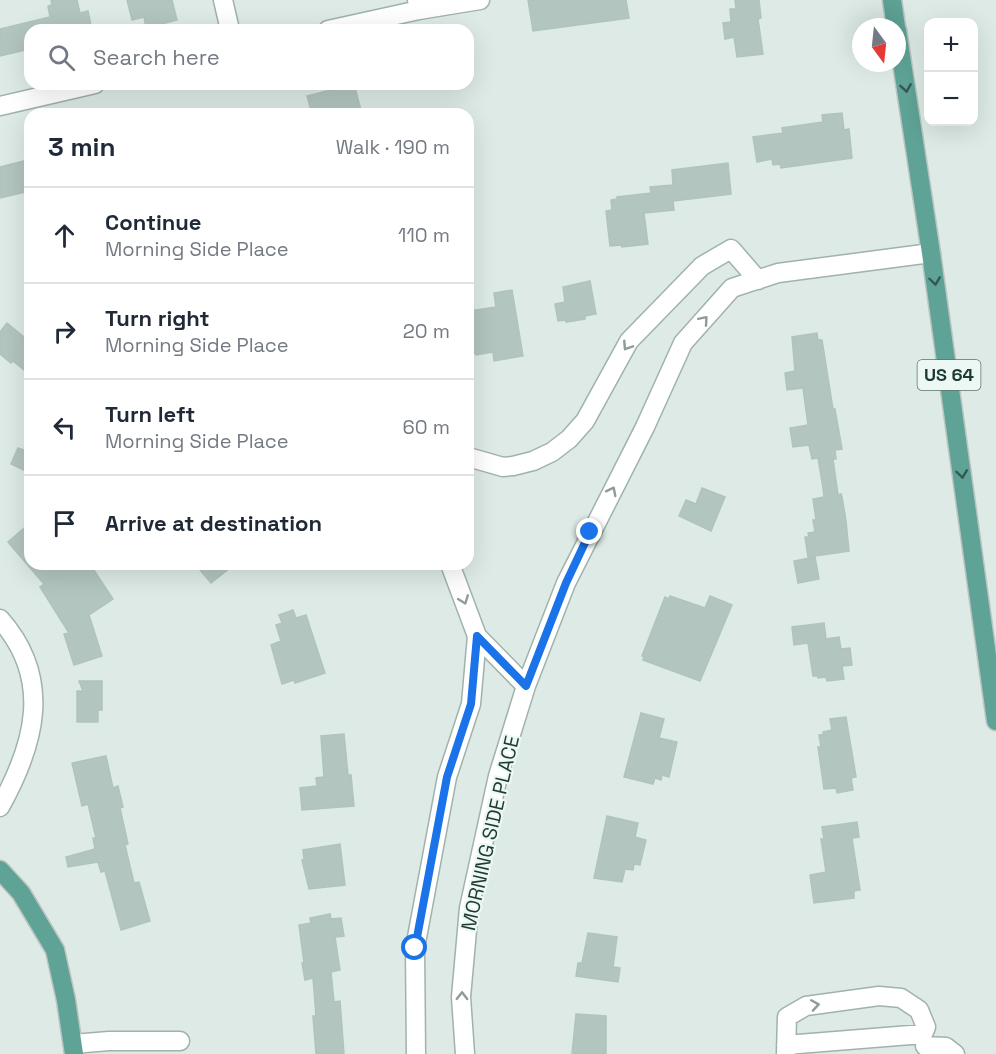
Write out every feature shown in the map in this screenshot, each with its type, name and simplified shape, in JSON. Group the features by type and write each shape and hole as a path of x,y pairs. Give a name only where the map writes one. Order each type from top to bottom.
{"main road":[{"name":"US 64","path":"893,0 895,18"},
{"name":"US 64","path":"904,72 994,692 996,721"},
{"path":"0,870 21,893 55,950 74,1049"}],"street":[{"path":"223,0 229,24"},
{"path":"355,24 418,5 468,1"},
{"path":"0,106 69,90"},
{"path":"474,459 503,467 513,466 533,461 552,452 569,439 585,421 629,341 702,266 731,249 758,280"},
{"name":"MORNING SIDE PLACE","path":"465,1054 461,997 469,908 498,776 526,686 566,583 645,427 683,343 732,288 778,273 931,253"},
{"path":"452,570 477,636 526,686"},
{"path":"0,619 16,640 27,661 34,704 26,756 0,807"},
{"path":"416,1054 415,948 447,777 471,704 477,636"},
{"path":"925,1045 926,1027 919,1010 901,998 879,996 806,1006 787,1017 786,1049 925,1045 946,1047 955,1054"},
{"path":"74,1049 180,1041"}],"building":[{"path":"51,0 77,0 80,13 88,11 91,24 24,24 24,50 0,56 0,29 50,17 48,6 52,5"},
{"path":"127,0 172,0 177,20 162,24 145,24 144,17 132,20"},
{"path":"528,0 626,0 629,18 533,31"},
{"path":"735,0 759,0 761,18 758,19 763,54 737,57 734,37 725,39 723,23 731,22 730,9 736,9"},
{"path":"330,90 356,90 360,108 310,108 307,96"},
{"path":"842,113 844,130 849,129 852,158 781,168 780,164 773,165 772,159 757,162 753,137 783,133 782,128 823,122 822,115"},
{"path":"24,161 24,192 0,198 0,167"},
{"path":"728,163 731,194 673,201 674,210 644,213 648,244 610,246 606,211 612,210 611,200 617,197 651,193 650,187 673,185 672,170"},
{"path":"590,281 596,314 585,316 585,319 558,321 555,304 565,302 563,287"},
{"path":"512,290 523,356 494,361 493,352 476,355 474,353 474,310 496,307 494,293"},
{"path":"7,323 24,337 24,370 0,354 0,332"},
{"path":"817,333 818,340 822,340 842,449 835,450 836,459 833,459 838,495 841,494 842,497 849,551 808,557 805,537 809,537 808,533 815,532 813,499 824,497 823,488 818,458 812,459 809,445 793,447 790,428 808,425 803,388 787,390 785,373 795,371 792,337"},
{"path":"18,448 24,450 24,470 11,464"},
{"path":"702,488 725,497 711,531 679,516 686,500 696,504"},
{"path":"24,528 24,561 8,542"},
{"path":"815,557 819,579 798,583 794,561"},
{"path":"32,570 94,570 113,599 89,615 102,656 74,665 64,634 69,633 40,587 44,584"},
{"path":"200,570 227,570 211,583"},
{"path":"670,596 705,608 710,596 732,605 700,681 643,660 642,656 665,597 669,599"},
{"path":"293,610 296,618 306,615 325,673 295,683 294,680 282,684 271,645 281,641 276,625 282,623 279,615"},
{"path":"824,623 826,639 839,637 841,649 850,648 852,665 842,666 844,679 827,681 826,677 813,676 808,643 794,645 792,627"},
{"path":"79,681 102,681 102,710 98,710 98,722 77,722 77,691 83,691"},
{"path":"641,713 664,719 659,738 677,742 669,777 662,775 661,780 655,778 653,784 624,777"},
{"path":"846,717 856,777 851,778 853,790 837,793 836,788 824,789 818,747 821,747 819,735 832,730 830,719"},
{"path":"344,734 354,806 302,810 300,788 317,786 316,778 324,777 321,736"},
{"path":"106,756 113,788 118,786 123,807 120,808 128,844 125,845 134,883 139,882 150,921 121,930 105,871 101,872 98,862 68,867 66,857 95,849 93,838 96,838 88,804 82,806 72,763"},
{"path":"607,816 638,823 635,837 646,840 640,865 634,864 633,870 625,869 622,882 594,878"},
{"path":"857,822 859,837 852,838 860,890 854,891 854,898 814,903 810,875 826,872 821,839 824,839 822,827"},
{"path":"340,844 345,885 309,889 302,860 304,860 303,850"},
{"path":"330,914 331,919 341,918 344,936 335,937 340,970 331,972 334,1002 340,1001 344,1054 316,1054 313,978 305,980 299,925 311,923 310,918"},
{"path":"588,933 617,937 613,967 620,968 618,982 576,976 578,963 582,963"},
{"path":"576,1014 606,1016 606,1054 572,1054"}],"route":[{"path":"415,948 447,777 471,704 477,636 526,686 566,583 590,532"}]}
